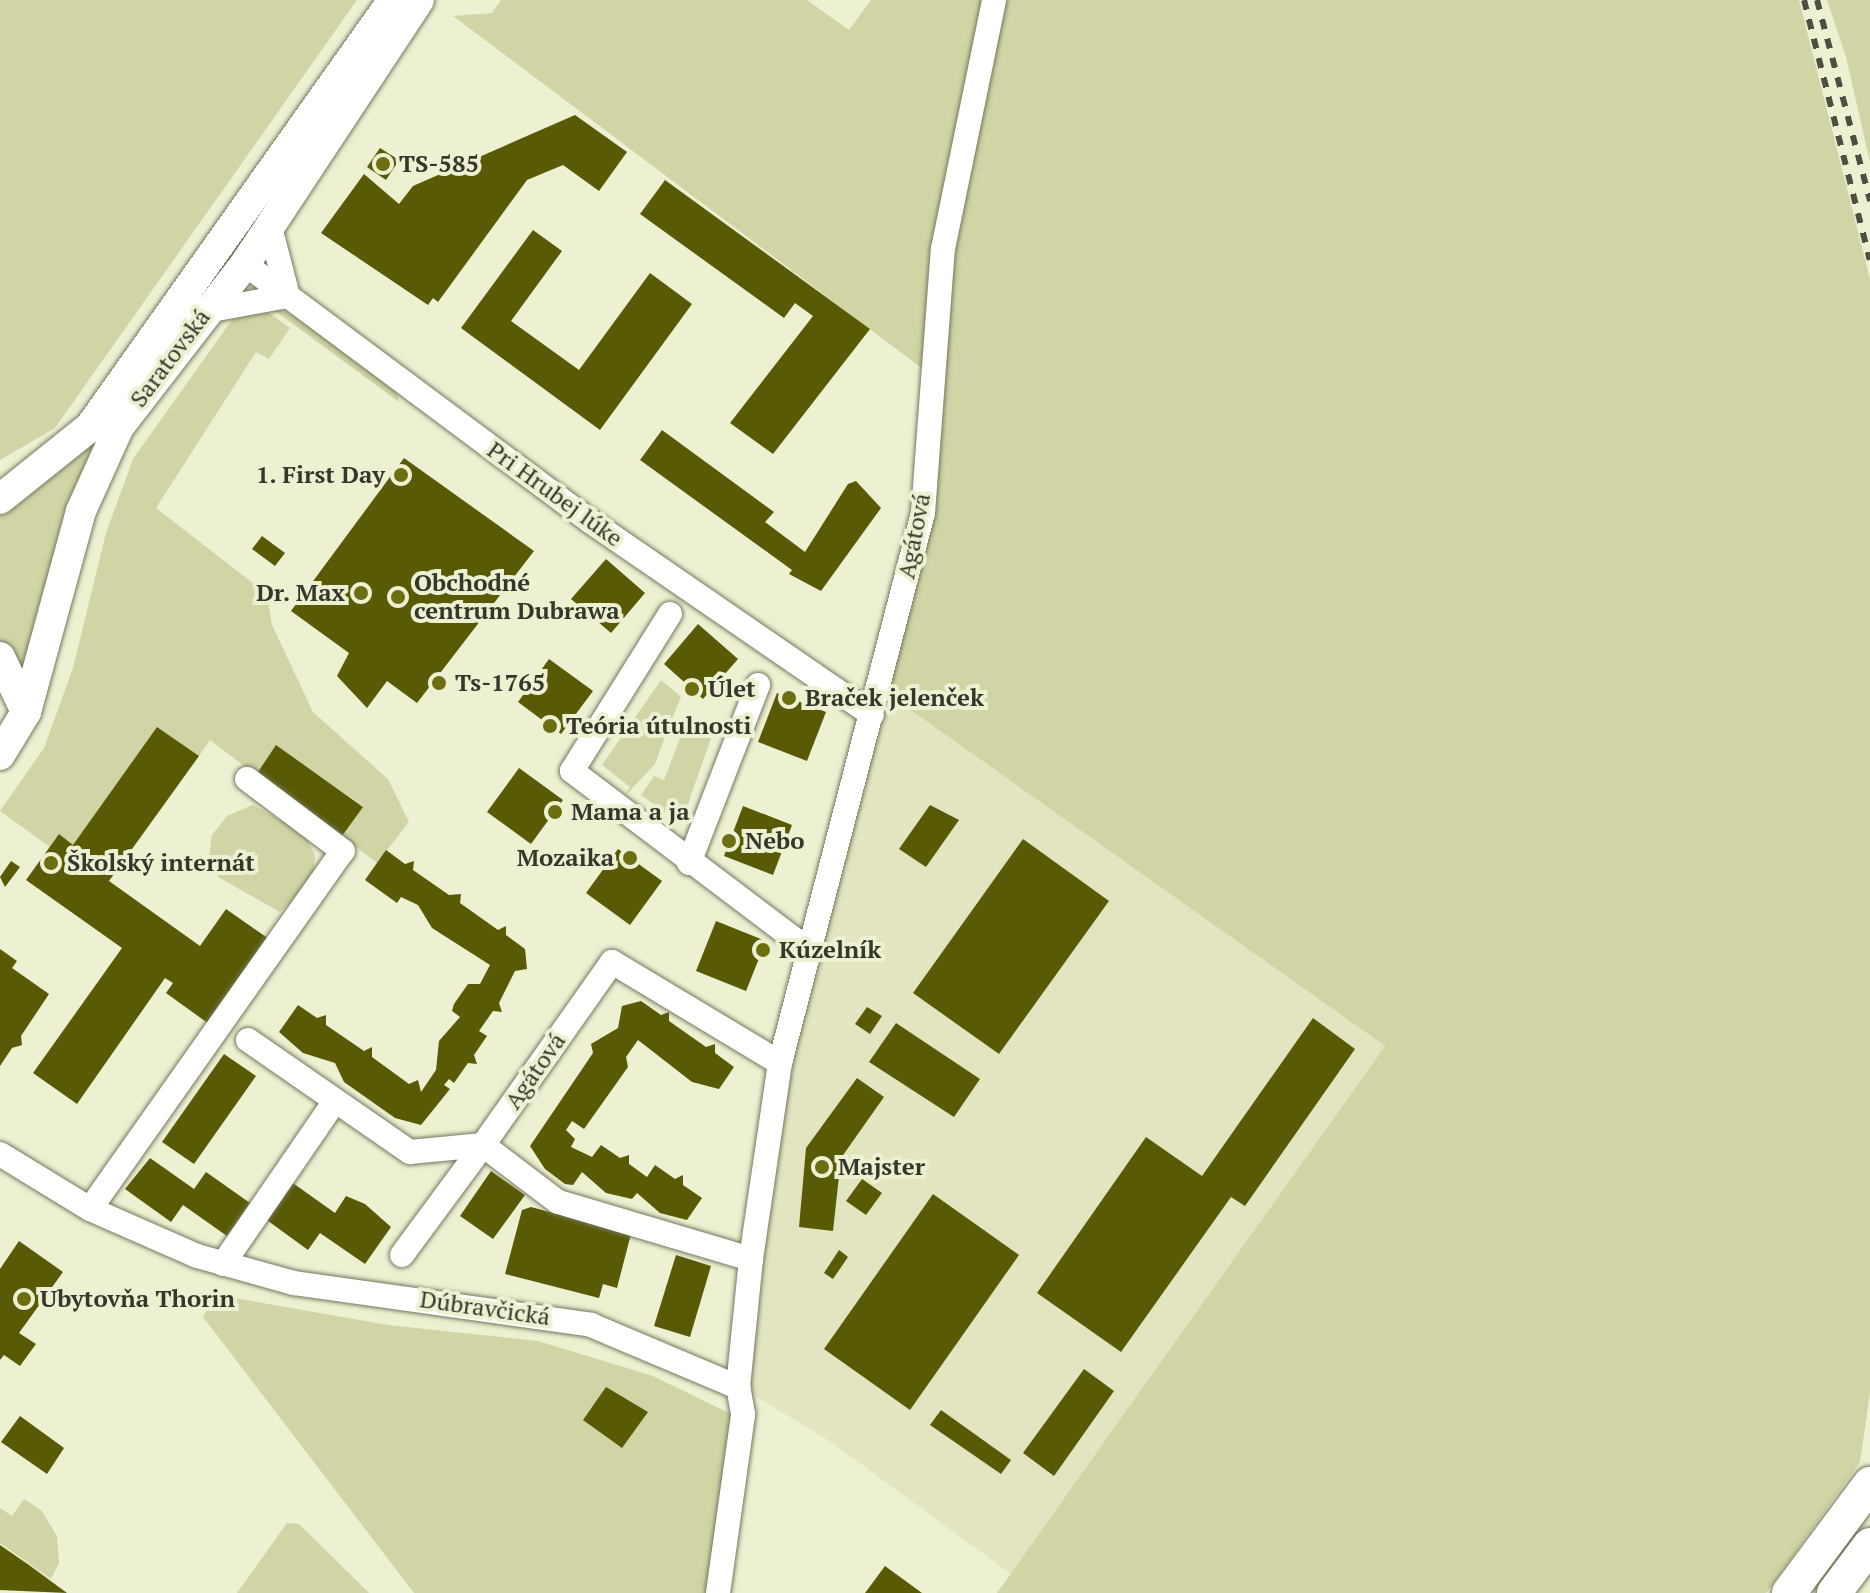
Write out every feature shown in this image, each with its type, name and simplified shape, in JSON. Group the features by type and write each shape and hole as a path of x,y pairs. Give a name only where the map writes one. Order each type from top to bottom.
{"highway":[{"path":"1789,1593 1862,1494"},
{"path":"1836,1591 1870,1545"}],"main road":[{"name":"Saratovská","path":"0,499 90,427 393,0"},
{"name":"Saratovská","path":"0,755 26,712 96,470 148,384 245,264 419,0"},
{"path":"210,259 245,264 238,221"},
{"path":"0,657 26,712"}],"street":[{"name":"Agátová","path":"718,1593 743,1414 738,1387 751,1259 780,1063 923,513 943,249 994,0"},
{"path":"206,311 288,296 270,227"},
{"name":"Pri Hrubej lúke","path":"245,264 590,521 872,715"},
{"path":"670,614 572,771 689,863 810,951"},
{"path":"689,863 758,685"},
{"path":"90,1209 343,851 247,779"},
{"name":"Agátová","path":"483,1145 612,962 780,1063"},
{"path":"248,1040 410,1152 483,1145 558,1202 751,1259"},
{"path":"223,1264 335,1101"},
{"path":"402,1255 483,1145"},
{"name":"Dúbravčická","path":"0,1154 90,1209 223,1264 294,1283 591,1325 738,1387"}],"shaded area":[{"path":"0,0 357,0 55,428 0,460"},
{"path":"501,0 807,0 849,30 871,0 1799,0 1870,279 1870,1393 1860,1462 1766,1593 997,1593 1385,1046 881,689 923,513 931,375 453,16 492,13"},
{"path":"1827,0 1870,0 1870,162 1846,57"},
{"path":"263,302 299,318 397,391 399,402"},
{"path":"265,310 290,328 269,359 256,352 156,508 267,594 272,625 313,712 388,779 409,822 377,863 342,836 363,806 277,746 256,775 210,740 199,756 73,845 59,834 50,847 0,811 44,748 73,668 106,533 133,459 234,317"},
{"path":"103,437 26,712 0,657 0,499"},
{"path":"661,680 681,697 670,724 658,722 669,726 655,764 624,797 630,787 602,765"},
{"path":"881,689 1385,1046 1011,1574 831,1442 739,1386 780,1063"},
{"path":"684,728 711,738 681,824 641,795 654,776 664,780"},
{"path":"253,805 304,834 315,855 313,878 280,912 218,877 209,858 212,835 227,816"},
{"path":"217,1295 388,1325 538,1341 653,1376 733,1415 708,1593 414,1593 203,1317"},
{"path":"24,1499 41,1510 57,1536 59,1563 51,1579 0,1543 0,1508 12,1516"},
{"path":"287,1523 299,1524 369,1593 237,1593"}],"building":[{"path":"575,115 627,152 599,191 563,165 527,180 438,302 433,298 428,305 321,233 364,174 399,204 413,186"},
{"name":"TS-585","path":"380,148 399,160 386,180 367,167"},
{"path":"665,180 870,329 773,454 730,423 813,316 795,303 784,318 640,214"},
{"path":"533,230 562,251 511,321 579,370 650,273 692,304 600,430 461,328"},
{"path":"662,430 774,512 765,522 805,552 848,484 856,481 881,508 821,591 789,574 792,570 640,460"},
{"name":"Obchodné centrum Dubrawa","path":"404,458 534,551 417,703 387,681 367,708 337,676 349,653 291,611"},
{"path":"262,536 285,553 275,566 252,549"},
{"path":"606,559 645,593 611,633 571,599"},
{"path":"698,624 738,659 703,699 664,664"},
{"path":"549,659 593,691 561,734 518,702"},
{"path":"777,693 826,712 807,761 758,742"},
{"path":"157,727 199,756 109,881 200,946 226,909 269,939 209,1024 166,993 173,983 165,978 77,1104 33,1073 122,948 26,880 59,834 73,845"},
{"path":"276,745 363,807 342,836 256,775"},
{"path":"519,768 563,800 531,844 487,812"},
{"path":"930,805 959,820 926,867 899,849"},
{"path":"743,806 792,825 773,875 724,856"},
{"path":"1023,839 1109,901 999,1054 913,993"},
{"path":"618,849 662,881 630,925 586,893"},
{"path":"386,850 405,864 414,861 413,870 449,895 461,894 460,903 498,930 506,926 506,935 525,949 527,969 515,971 499,1003 502,1012 493,1011 479,1031 487,1036 474,1055 477,1064 468,1063 454,1083 449,1079 444,1085 450,1089 421,1125 395,1118 344,1082 335,1063 303,1053 279,1032 298,1005 317,1018 326,1015 326,1025 364,1051 372,1047 372,1057 409,1084 418,1080 421,1092 436,1070 439,1041 460,1017 452,1011 454,1004 468,984 480,984 490,965 432,928 418,905 401,897 397,903 365,880"},
{"path":"11,861 20,867 5,887 0,877"},
{"path":"716,921 766,941 746,991 696,971"},
{"path":"0,949 17,961 12,968 49,994 21,1036 22,1045 12,1048 0,1066"},
{"path":"641,1001 661,1015 669,1012 669,1021 706,1047 715,1044 715,1053 734,1067 719,1089 692,1082 638,1040 626,1057 628,1067 584,1129 572,1121 566,1130 575,1139 571,1147 592,1157 601,1145 620,1158 629,1155 629,1164 647,1177 655,1165 675,1179 683,1175 683,1185 702,1198 687,1220 660,1213 637,1193 632,1199 606,1193 582,1172 573,1185 565,1184 545,1169 530,1146 593,1053 591,1044 618,1028 622,1006"},
{"path":"867,1007 882,1016 870,1034 855,1024"},
{"path":"1313,1018 1355,1049 1245,1206 1231,1197 1121,1352 1037,1293 1146,1137 1202,1176"},
{"path":"896,1023 980,1079 954,1117 869,1062"},
{"path":"224,1054 256,1076 194,1164 162,1142"},
{"name":"Majster","path":"857,1078 884,1097 841,1158 833,1231 799,1227 806,1148"},
{"path":"150,1158 194,1189 206,1172 250,1203 227,1236 183,1205 171,1222 125,1189"},
{"path":"491,1171 525,1195 493,1239 460,1216"},
{"path":"862,1179 882,1193 866,1215 846,1201"},
{"path":"290,1181 335,1213 346,1196 365,1204 391,1227 365,1264 320,1233 308,1250 264,1218"},
{"path":"933,1194 1019,1255 910,1410 824,1349"},
{"path":"531,1207 631,1234 617,1288 603,1284 599,1298 505,1274 522,1210"},
{"name":"Ubytovňa Thorin","path":"19,1241 63,1272 19,1333 36,1344 20,1366 4,1355 0,1360 0,1269"},
{"path":"839,1250 848,1257 833,1279 824,1273"},
{"path":"676,1255 711,1266 690,1337 654,1326"},
{"path":"1084,1369 1114,1391 1054,1476 1023,1453"},
{"path":"606,1387 648,1412 622,1448 583,1420"},
{"path":"941,1410 1011,1460 1001,1474 930,1425"},
{"path":"20,1416 64,1448 47,1474 1,1442"},
{"path":"0,1545 29,1565 67,1593 0,1590"},
{"path":"885,1566 922,1593 865,1593"}],"railway":[{"path":"1804,0 1870,260"},
{"path":"1817,0 1870,201"}],"place":[{"name":"TS-585","path":"383,164"},
{"name":"1. First Day","path":"401,475"},
{"name":"Dr. Max","path":"361,593"},
{"name":"Obchodné centrum Dubrawa","path":"398,597"},
{"name":"Ts-1765","path":"439,683"},
{"name":"Úlet","path":"692,689"},
{"name":"Braček jelenček","path":"789,698"},
{"name":"Teória útulnosti","path":"550,726"},
{"name":"Mama a ja","path":"555,812"},
{"name":"Nebo","path":"729,841"},
{"name":"Mozaika","path":"630,858"},
{"name":"Školský internát","path":"51,863"},
{"name":"Kúzelník","path":"763,950"},
{"name":"Majster","path":"822,1167"},
{"name":"Ubytovňa Thorin","path":"24,1299"}]}
